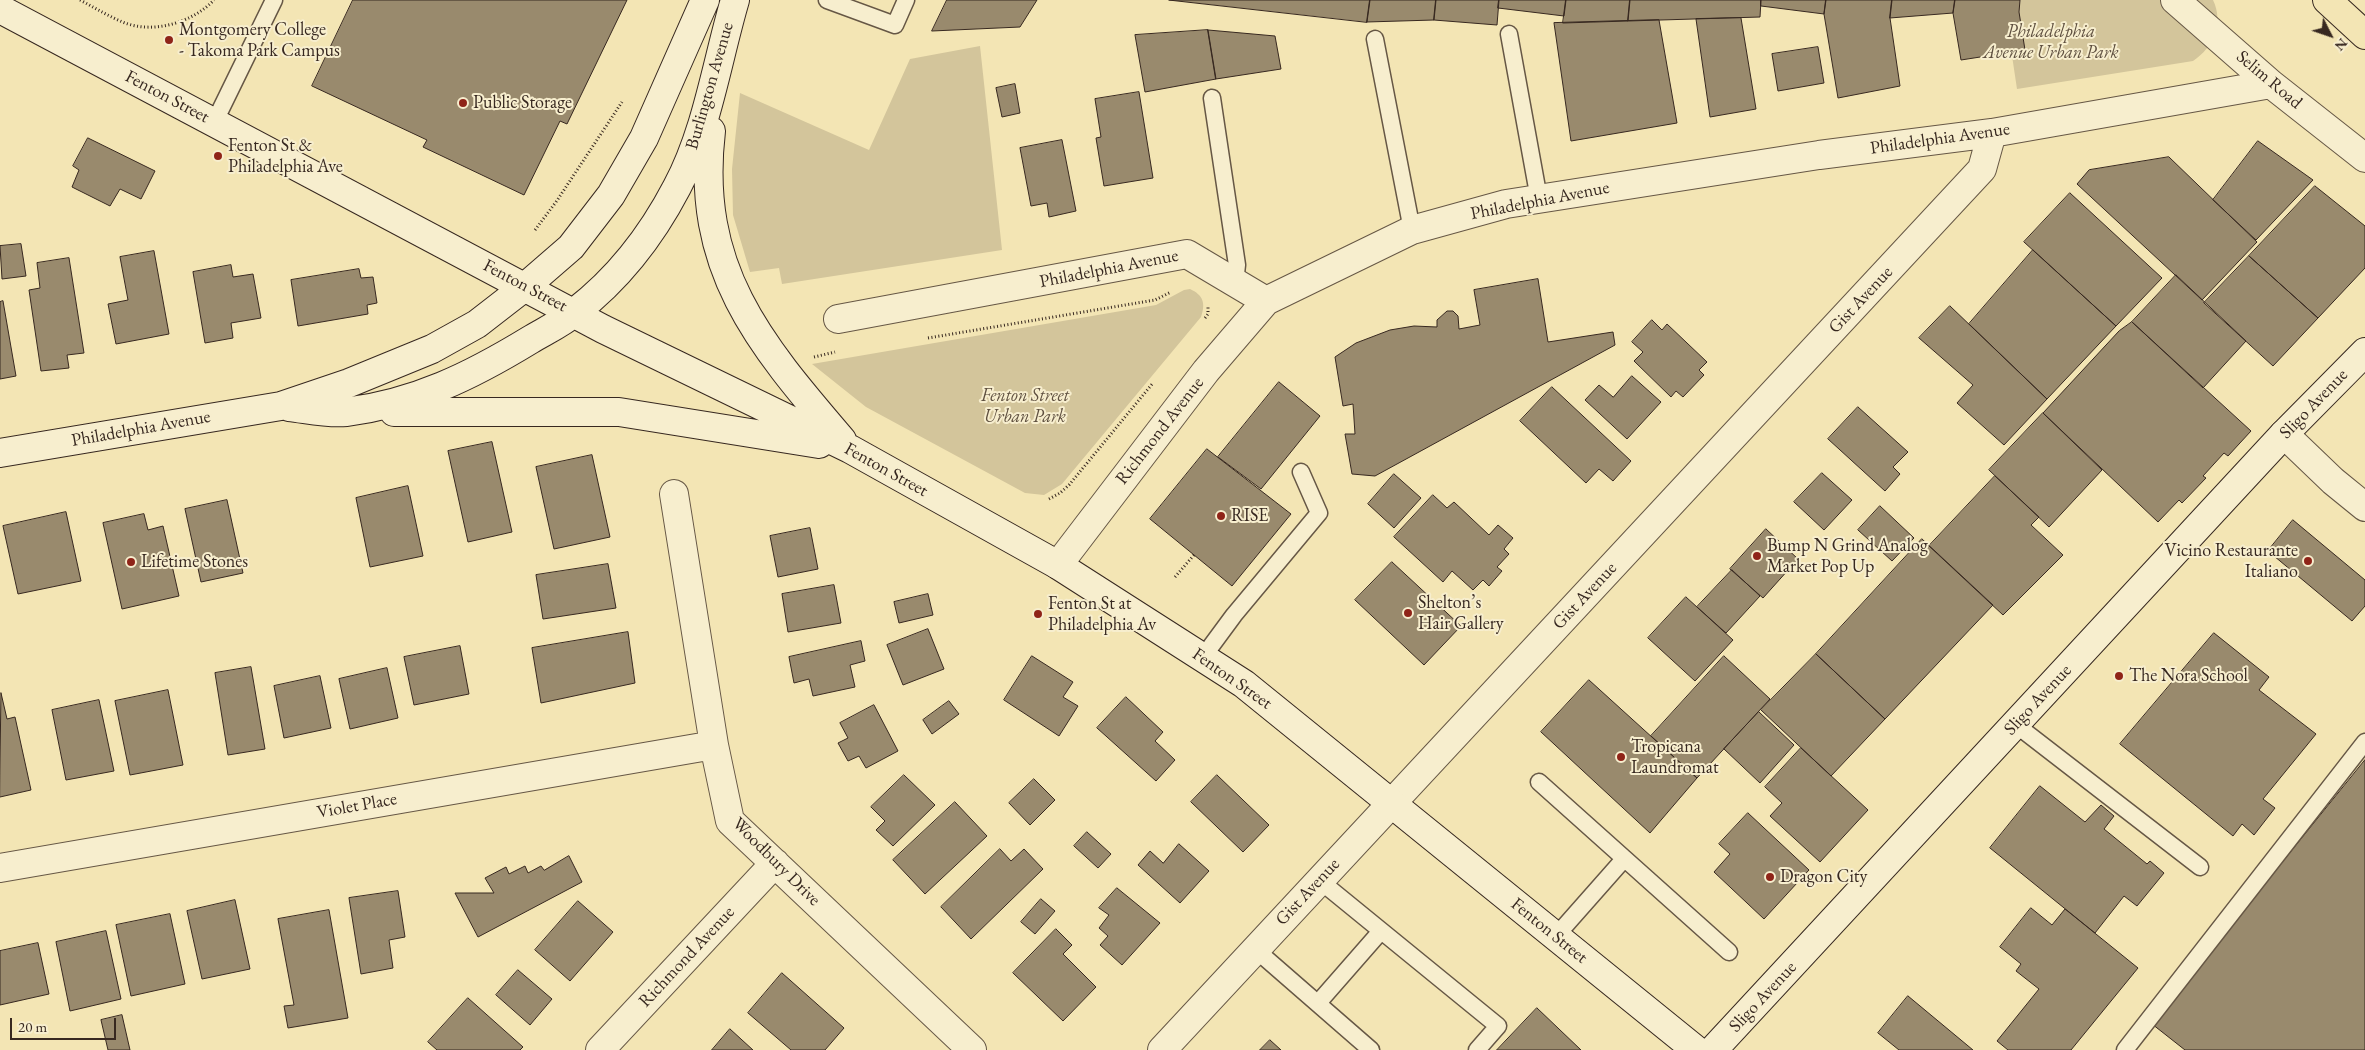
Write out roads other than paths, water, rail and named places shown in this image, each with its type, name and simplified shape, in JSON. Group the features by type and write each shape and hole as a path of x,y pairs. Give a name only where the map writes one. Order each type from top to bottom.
{"highway":[{"path":"2327,0 2365,35"}],"street":[{"name":"Burlington Avenue","path":"526,286 570,247 611,195 644,138 705,0"},
{"name":"Burlington Avenue","path":"575,312 615,276 646,240 678,186 703,126 719,54 735,0"},
{"name":"Selim Road","path":"2175,0 2271,84 2365,158"},
{"name":"Fenton Street","path":"1,12 214,121 674,364 850,449 1058,565 1244,684 1696,1050"},
{"path":"719,54 706,166 713,233 721,261 745,314 786,375 850,449"},
{"name":"Philadelphia Avenue","path":"838,319 1187,254 1266,301 1412,230 1506,204 1820,156 1992,133 2271,84"},
{"name":"Gist Avenue","path":"1162,1050 1982,169 1992,133"},
{"name":"Philadelphia Avenue","path":"0,453 281,406 349,383 432,349 477,324 526,286"},
{"name":"Richmond Avenue","path":"1058,565 1206,371 1266,301"},
{"name":"Philadelphia Avenue","path":"281,406 344,413 415,398 480,370 575,312"},
{"name":"Sligo Avenue","path":"1713,1050 2284,434 2365,352"},
{"path":"344,413 619,412 850,449"},
{"path":"2284,434 2333,481 2365,507"},
{"name":"Woodbury Drive","path":"674,494 714,745 730,821 972,1050"},
{"name":"Violet Place","path":"0,868 714,745"},
{"name":"Richmond Avenue","path":"600,1050 775,864"}],"lane":[{"path":"214,121 274,0"},
{"path":"827,0 895,25 906,0"},
{"path":"1509,34 1539,199"},
{"path":"1375,39 1412,230"},
{"path":"1212,98 1237,265 1235,282"},
{"path":"1203,657 1234,615 1319,513 1301,472"},
{"path":"2016,724 2200,867"},
{"path":"2125,1050 2365,742"},
{"path":"1539,782 1729,952"},
{"path":"1556,936 1624,859"},
{"path":"1319,880 1498,1026 1477,1050"},
{"path":"1318,1004 1381,931"},
{"path":"1255,949 1371,1050"}],"place":[{"name":"Montgomery College - Takoma Park Campus","path":"169,40"},
{"name":"Public Storage","path":"463,103"},
{"name":"Fenton St & Philadelphia Ave","path":"218,156"},
{"name":"RISE","path":"1221,516"},
{"name":"Bump N Grind Analog Market Pop Up","path":"1757,556"},
{"name":"Vicino Restaurante Italiano","path":"2308,561"},
{"name":"Lifetime Stones","path":"131,562"},
{"name":"Shelton’s Hair Gallery","path":"1408,613"},
{"name":"Fenton St at Philadelphia Av","path":"1038,614"},
{"name":"The Nora School","path":"2119,676"},
{"name":"Tropicana Laundromat","path":"1621,757"},
{"name":"Dragon City","path":"1770,877"}],"park label":[{"name":"Philadelphia Avenue Urban Park","path":"2051,42"},
{"name":"Fenton Street Urban Park","path":"1025,406"}]}
